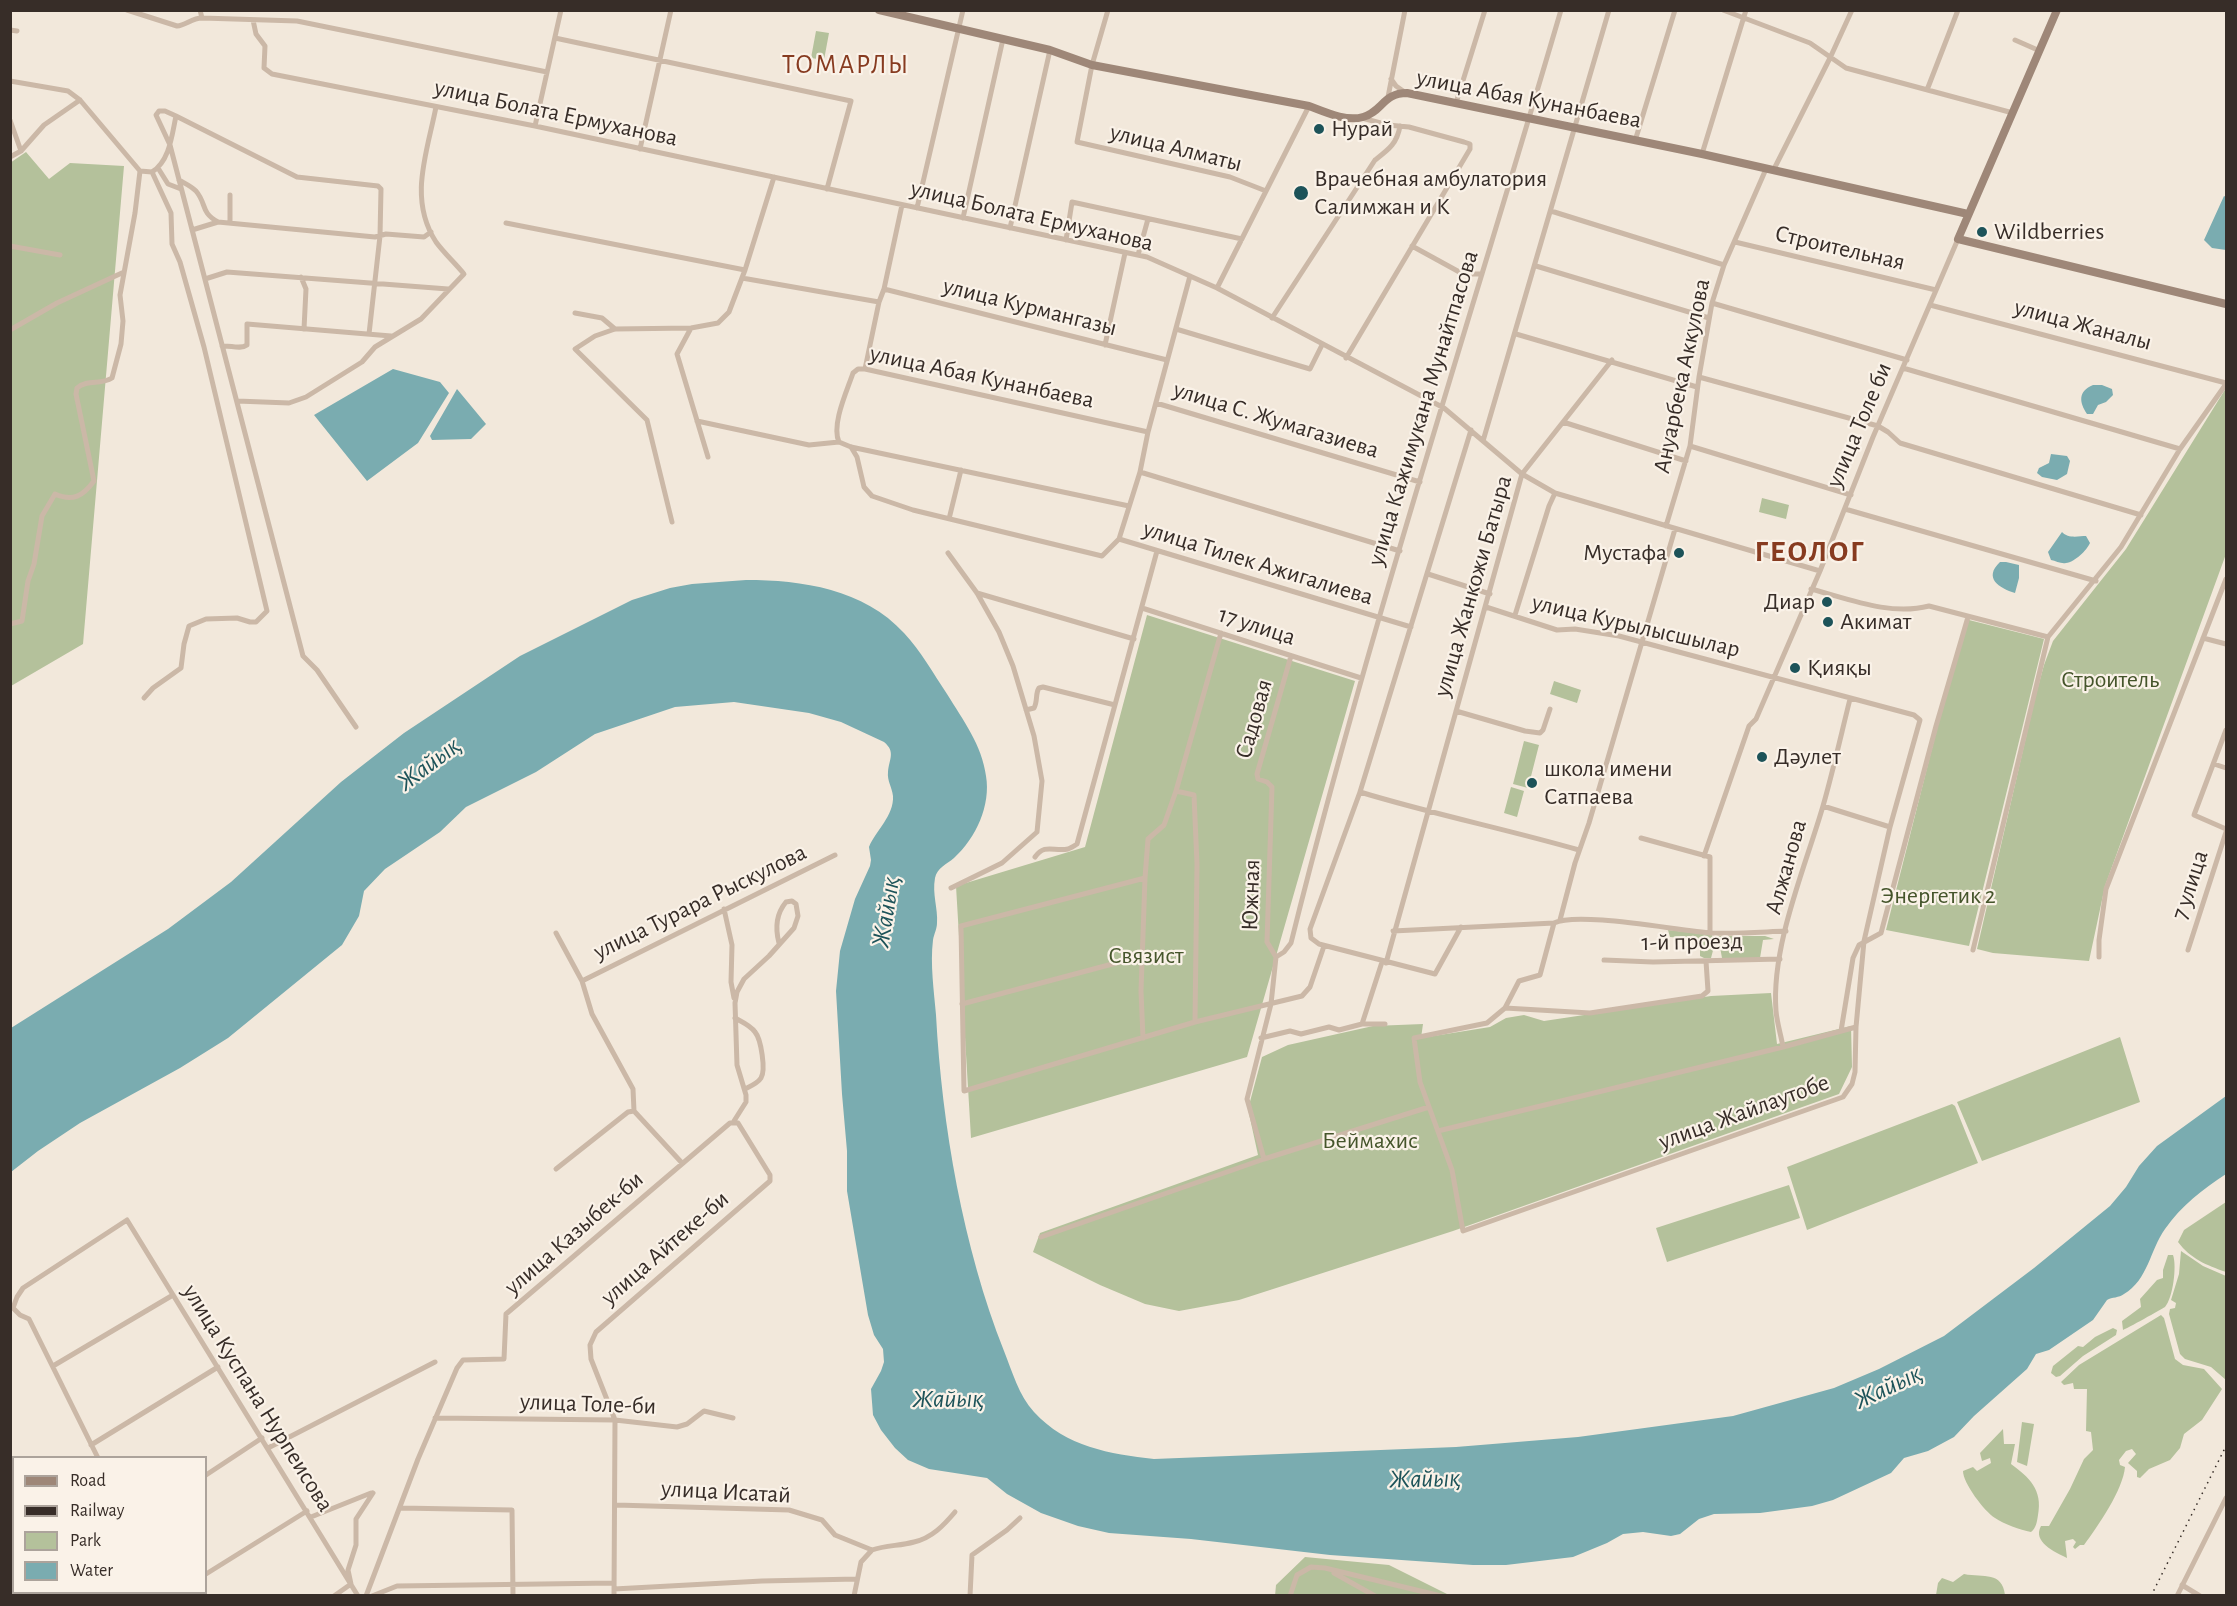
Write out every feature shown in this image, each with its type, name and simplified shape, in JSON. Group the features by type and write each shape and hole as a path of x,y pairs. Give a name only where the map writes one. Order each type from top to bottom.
{"street":[{"path":"128,10 177,26 202,18 297,21 547,72"},
{"path":"200,10 202,18"},
{"path":"535,126 561,10"},
{"path":"640,149 671,10"},
{"path":"879,10 1050,50 1092,65 1309,106 1338,116 1409,127 1470,144 1470,149 1346,357"},
{"path":"917,208 963,10"},
{"path":"1092,65 1108,10"},
{"path":"1388,97 1405,10"},
{"path":"1456,103 1485,10"},
{"name":"улица Кажимукана Мунайтпасова","path":"1276,957 1284,952 1291,943 1320,825 1378,618 1561,10"},
{"path":"1483,441 1609,10"},
{"path":"1635,141 1675,10"},
{"path":"1723,10 1810,43 1846,68 2013,113"},
{"path":"1702,154 1746,10"},
{"name":"Ануарбека Аккулова","path":"1666,526 1690,446 1709,318 1724,265 1770,170 1830,58 1852,10"},
{"path":"1927,90 1958,10"},
{"name":"улица Толе би","path":"1704,856 1749,726 1755,719 1820,571 1878,426 2057,10"},
{"name":"улица Болата Ермуханова","path":"253,20 256,34 266,46 264,68 272,74 535,126 1147,257 1217,288 1441,406 1522,474 1555,493 1820,571"},
{"path":"555,38 851,101 827,189"},
{"path":"963,218 1003,39"},
{"path":"2015,40 2040,51"},
{"path":"1010,228 1050,50"},
{"name":"улица Алматы","path":"1092,65 1077,142 1230,177 1266,191"},
{"path":"1391,79 1396,87 1407,93"},
{"path":"10,81 68,90 80,100 140,171 120,295 123,321 121,345 112,378 108,381 82,383 77,388 76,394 94,481 87,491 76,496 65,499 55,494 42,516 22,621 10,624"},
{"name":"улица Абая Кунанбаева","path":"1362,118 1370,114 1388,97 1398,93 1407,93 1702,154 1968,214"},
{"path":"10,157 21,151 44,125 80,100"},
{"path":"237,401 289,403 306,397 362,362 375,347 421,319 464,274 437,243 426,223 421,204 420,183 436,106"},
{"path":"1217,288 1309,106"},
{"path":"356,727 318,670 303,656 170,145 156,115 159,111 176,116 297,177 378,186 381,194 380,236 369,334"},
{"path":"155,170 170,145 176,116"},
{"path":"10,120 21,151"},
{"path":"1272,318 1375,160 1393,147 1400,126"},
{"path":"140,171 155,170"},
{"path":"155,170 168,184 181,189"},
{"path":"144,698 153,688 181,668 189,626 206,619 237,618 256,622 267,611 204,347 180,262 172,244 171,213 155,170"},
{"path":"672,522 647,420 575,349 595,336 615,329 691,328 718,323 729,312 746,270 774,177"},
{"path":"179,180 194,188 206,214 218,222"},
{"path":"230,195 230,223"},
{"path":"1065,240 1072,202 1242,239"},
{"path":"865,369 902,205"},
{"path":"1551,212 1724,265"},
{"path":"1138,255 1148,219"},
{"path":"192,230 218,222 375,237 386,234 423,237 431,232"},
{"path":"506,223 746,270"},
{"path":"1958,239 2226,304"},
{"name":"Строительная","path":"1735,242 1936,290"},
{"path":"10,246 60,255"},
{"path":"1412,246 1463,273 1482,274"},
{"path":"1105,345 1125,253"},
{"path":"1536,266 1709,318"},
{"path":"10,330 57,303 124,272"},
{"path":"205,279 227,272 448,289"},
{"path":"851,447 864,487 872,496 913,510 1102,556 1119,539 1130,506 1190,276"},
{"path":"301,277 306,289 304,329"},
{"path":"742,278 879,302"},
{"name":"улица Курмангазы","path":"884,289 1167,360"},
{"path":"1712,303 1907,360"},
{"name":"улица Жаналы","path":"1930,305 2226,384"},
{"path":"575,313 602,318 615,329"},
{"path":"222,346 232,345 238,348 247,345 247,324 393,336"},
{"path":"691,328 677,354 708,457"},
{"path":"1176,329 1310,369 1322,345"},
{"path":"1516,334 1612,360 1697,387"},
{"name":"улица Жанкожи Батыра","path":"1362,1024 1394,931 1522,474 1612,360"},
{"path":"1903,368 2180,449"},
{"name":"улица Абая Кунанбаева","path":"839,442 836,436 836,425 852,373 858,369 1148,432"},
{"path":"1699,377 1878,426 1900,443 2140,515"},
{"path":"1973,950 2048,637 2096,581 2121,547 2180,449 2226,384"},
{"name":"улица С. Жумагазиева","path":"1156,403 1419,482"},
{"path":"697,421 809,445 839,442 851,447 1130,506"},
{"path":"1563,422 1686,461"},
{"name":"улица Жанкожи Батыра","path":"1322,945 1311,938 1310,929 1360,792 1471,430"},
{"path":"1690,446 1851,495"},
{"path":"949,519 961,470"},
{"path":"1140,472 1400,550"},
{"path":"1515,615 1555,493"},
{"path":"1845,509 2096,581"},
{"path":"1675,528 1540,975 1519,981 1505,1008 1487,1023 1414,1038 1420,1082 1429,1107 1438,1131 1856,1027"},
{"name":"улица Тилек Ажигалиева","path":"1119,539 1412,627"},
{"path":"1035,857 1039,850 1048,847 1068,849 1077,844 1157,551"},
{"path":"948,553 977,593 1010,657 1034,736 1042,781 1037,832 1002,863 951,888"},
{"path":"1428,574 1490,594"},
{"path":"2099,957 2106,889 2226,579"},
{"path":"1811,589 1883,609 1929,606 2048,637"},
{"path":"977,593 1134,639"},
{"name":"улица Курылысшылар","path":"1486,607 1557,630 1575,629 1642,642 1914,715 1920,720"},
{"name":"17 улица","path":"1142,608 1361,678"},
{"path":"1841,1031 1853,958 1859,945 1881,933 1936,726 1968,617"},
{"path":"1143,1038 1141,991 1148,839 1164,825 1176,791 1221,633"},
{"path":"2203,638 2226,644"},
{"name":"Садовая","path":"1270,784 1258,779 1257,774 1291,656"},
{"path":"1026,710 1034,708 1037,700 1036,693 1039,688 1043,687 1116,705"},
{"name":"Алжанова","path":"1783,1047 1776,1013 1780,959 1850,699"},
{"path":"1456,711 1525,731 1540,733 1551,709"},
{"name":"улица Жайлаутобе","path":"1438,1131 1452,1170 1463,1230 1843,1097 1852,1084 1855,1072 1856,1027 1864,941 1890,827 1920,720"},
{"path":"2226,730 2194,815 2226,831"},
{"path":"2214,764 2226,768"},
{"name":"Южная","path":"1264,1159 1247,1099 1271,1004 1276,957 1267,942 1272,788 1270,784"},
{"path":"1176,791 1194,795 1197,864 1195,1022"},
{"path":"1360,792 1428,812 1525,834 1579,850"},
{"path":"1823,806 1890,827"},
{"name":"7 улица","path":"2188,950 2226,831"},
{"path":"1641,838 1710,857 1710,933"},
{"path":"2219,853 2226,855"},
{"name":"улица Турара Рыскулова","path":"582,981 835,855"},
{"path":"1145,878 961,926 964,1091 1195,1022 1302,996 1307,992 1322,945 1435,974 1461,927"},
{"path":"735,1003 744,979 794,928 798,916 796,904 792,901 786,902 778,916 779,943"},
{"path":"724,909 732,945 731,982 735,1003 737,1065 745,1089 746,1101 732,1122"},
{"path":"1394,931 1589,920 1710,933 1786,931"},
{"path":"556,933 582,981 591,1014 633,1089 634,1111 682,1163"},
{"path":"962,1004 1136,958 1142,960"},
{"name":"1-й проезд","path":"1604,960 1653,962 1780,959"},
{"path":"1505,1008 1590,1013 1702,996 1708,991 1706,961"},
{"path":"735,1018 757,1034 763,1060 762,1077 757,1083 745,1089"},
{"path":"1261,1038 1290,1030 1301,1034 1329,1027 1339,1030 1362,1024 1385,1024"},
{"path":"1041,1237 1264,1159 1429,1107"},
{"path":"556,1169 628,1112 634,1111"},
{"name":"улица Казыбек-би","path":"435,1418 457,1368 463,1360 504,1359 506,1314 732,1122"},
{"name":"улица Айтеке-би","path":"615,1420 591,1359 590,1345 596,1332 771,1178 738,1122 732,1122"},
{"name":"улица Куспана Нурпеисова","path":"53,1366 29,1319 20,1315 14,1308 17,1297 23,1288 127,1220 358,1596"},
{"path":"97,1456 53,1366 173,1295"},
{"path":"268,1448 435,1362"},
{"path":"91,1445 218,1367"},
{"name":"улица Толе-би","path":"435,1418 615,1420 677,1426 687,1424 704,1411 733,1418"},
{"path":"366,1596 435,1418"},
{"path":"614,1589 615,1420"},
{"path":"207,1473 262,1438"},
{"path":"311,1517 373,1493 356,1519 356,1545 348,1570 351,1584 334,1595"},
{"path":"2178,1596 2226,1498"},
{"name":"улица Исатай","path":"616,1504 789,1510 822,1521 835,1535 872,1550"},
{"path":"400,1508 512,1510 513,1596"},
{"path":"207,1573 307,1511"},
{"path":"854,1596 861,1562 872,1550 915,1542 939,1530 955,1512"},
{"path":"2219,1512 2226,1517"},
{"path":"970,1596 972,1555 1020,1518"},
{"path":"1290,1596 1297,1575 1311,1567 1325,1568 1441,1596"},
{"path":"1325,1568 1375,1596"},
{"path":"372,1596 397,1586 513,1584 614,1589 762,1581 857,1579"},
{"path":"2182,1585 2200,1596"}],"green space":[{"path":"816,31 829,33 824,60 811,58"},
{"path":"26,152 49,179 70,163 124,166 83,644 11,686 10,163"},
{"name":"Строитель","path":"2226,388 2226,554 2105,886 2089,961 1993,953 1977,949 2035,698 2053,641 2126,549"},
{"path":"1762,498 1789,505 1786,519 1759,512"},
{"name":"Связист","path":"1147,615 1355,681 1247,1057 971,1138 956,886 1085,847"},
{"name":"Энергетик 2","path":"1969,620 2044,639 1969,946 1886,930 1947,689"},
{"path":"1554,681 1581,690 1577,703 1550,694"},
{"path":"1524,741 1539,745 1528,788 1513,784"},
{"path":"1511,787 1524,791 1517,817 1504,813"},
{"path":"1668,930 1712,935 1715,943 1711,958 1700,956 1700,943 1696,939 1670,937"},
{"path":"1718,936 1765,936 1774,939 1763,940 1760,958 1722,958"},
{"name":"Беймахис","path":"1771,993 1777,1044 1851,1026 1852,1067 1839,1094 1453,1231 1239,1300 1179,1311 1145,1304 1033,1252 1040,1233 1258,1155 1248,1109 1262,1057 1288,1045 1373,1026 1423,1024 1421,1038 1490,1027 1506,1018 1524,1015 1544,1021 1711,996"},
{"path":"2120,1037 2140,1102 1982,1161 1957,1102"},
{"path":"1952,1104 1955,1106 1978,1163 1807,1230 1787,1167"},
{"path":"1789,1185 1800,1218 1667,1262 1656,1228"},
{"path":"2226,1202 2226,1272 2199,1261 2178,1242 2184,1230"},
{"path":"2181,1251 2203,1266 2226,1276 2226,1380 2211,1367 2185,1359 2180,1354 2169,1314 2170,1309 2175,1308 2176,1303 2171,1300 2179,1274"},
{"path":"2168,1255 2173,1255 2175,1266 2174,1282 2168,1303 2165,1307 2123,1330 2122,1321 2141,1307 2140,1299 2157,1280 2163,1278"},
{"path":"2161,1315 2164,1318 2175,1359 2183,1365 2204,1369 2222,1389 2202,1420 2184,1434 2180,1448 2170,1460 2149,1469 2140,1478 2137,1477 2137,1471 2128,1463 2136,1454 2132,1449 2126,1451 2119,1460 2120,1465 2125,1467 2123,1476 2109,1508 2084,1545 2075,1549 2073,1547 2076,1542 2073,1539 2065,1541 2067,1558 2046,1546 2039,1532 2041,1526 2049,1526 2084,1459 2093,1450 2091,1432 2086,1431 2087,1389 2074,1389 2073,1383 2064,1385 2061,1382 2079,1365"},
{"path":"2113,1328 2117,1330 2116,1335 2083,1356 2060,1376 2056,1377 2051,1373 2053,1366 2078,1346 2083,1347 2095,1337"},
{"path":"2022,1422 2034,1424 2027,1466 2017,1462"},
{"path":"2003,1429 2004,1444 2015,1444 2011,1464 2029,1479 2038,1498 2037,1520 2031,1532 2007,1525 1990,1514 1975,1496 1964,1476 1963,1471 1973,1467 1977,1471 1991,1463 1990,1458 1982,1461 1980,1453"},
{"path":"1305,1557 1389,1565 1449,1595 1275,1596 1276,1585"},
{"path":"1964,1574 1996,1579 2003,1587 2005,1595 1936,1595 1938,1583 1942,1578 1953,1582"}],"water":[{"path":"2224,196 2226,197 2226,250 2212,248 2204,240"},
{"path":"393,369 440,382 449,393 418,443 367,481 314,415"},
{"path":"2102,385 2112,389 2113,395 2106,402 2098,405 2093,414 2087,414 2081,397 2088,387"},
{"path":"457,389 486,424 471,439 432,440 430,436"},
{"path":"2051,454 2067,456 2070,461 2067,474 2057,480 2042,477 2037,473 2039,468 2049,463"},
{"path":"2062,532 2070,536 2086,536 2090,543 2077,558 2060,563 2051,560 2048,552"},
{"path":"2000,562 2019,565 2019,578 2015,593 1999,585 1993,578 1995,568"},
{"name":"Жайық","path":"746,580 789,582 831,590 870,606 888,618 904,633 921,655 976,743 986,776 984,809 969,841 938,872 934,884 937,927 933,940 932,968 943,1100 949,1143 977,1270 1013,1375 1024,1399 1034,1412 1047,1424 1074,1441 1105,1451 1154,1459 1456,1447 1578,1437 1733,1416 1834,1388 1879,1369 1944,1336 2034,1268 2110,1206 2126,1187 2139,1166 2157,1146 2226,1096 2226,1174 2193,1198 2171,1221 2160,1237 2144,1273 2132,1288 2122,1295 2107,1300 2093,1320 2049,1350 2036,1354 2027,1369 1954,1437 1928,1451 1904,1458 1891,1473 1833,1500 1812,1506 1760,1513 1714,1514 1699,1519 1680,1534 1671,1536 1643,1532 1623,1534 1573,1557 1506,1565 1473,1565 1330,1555 1191,1539 1109,1533 1078,1526 1041,1513 1007,1494 987,1478 929,1469 908,1460 881,1430 873,1415 871,1389 884,1362 883,1349 874,1335 868,1315 847,1191 847,1151 836,991 840,951 855,899 870,866 869,847 888,816 893,803 888,775 891,752 884,742 841,722 809,713 734,702 675,707 595,734 536,772 466,807 440,832 385,869 364,891 359,916 342,945 228,1038 180,1068 80,1123 11,1172 11,1028 168,929 231,882 341,782 404,733 520,656 632,600 670,588 692,584"}],"railway":[{"path":"2151,1596 2226,1446"}],"place":[{"name":"Нурай","path":"1319,129"},
{"name":"Врачебная амбулатория Салимжан и К","path":"1301,193"},
{"name":"Wildberries","path":"1982,232"},
{"name":"Мустафа","path":"1679,553"},
{"name":"Диар","path":"1827,602"},
{"name":"Акимат","path":"1828,622"},
{"name":"Қияқы","path":"1795,668"},
{"name":"Дәулет","path":"1762,757"},
{"name":"школа имени Сатпаева","path":"1532,783"}],"district":[{"name":"ТОМАРЛЫ","path":"846,65"},
{"name":"ГЕОЛОГ","path":"1810,552"}]}
